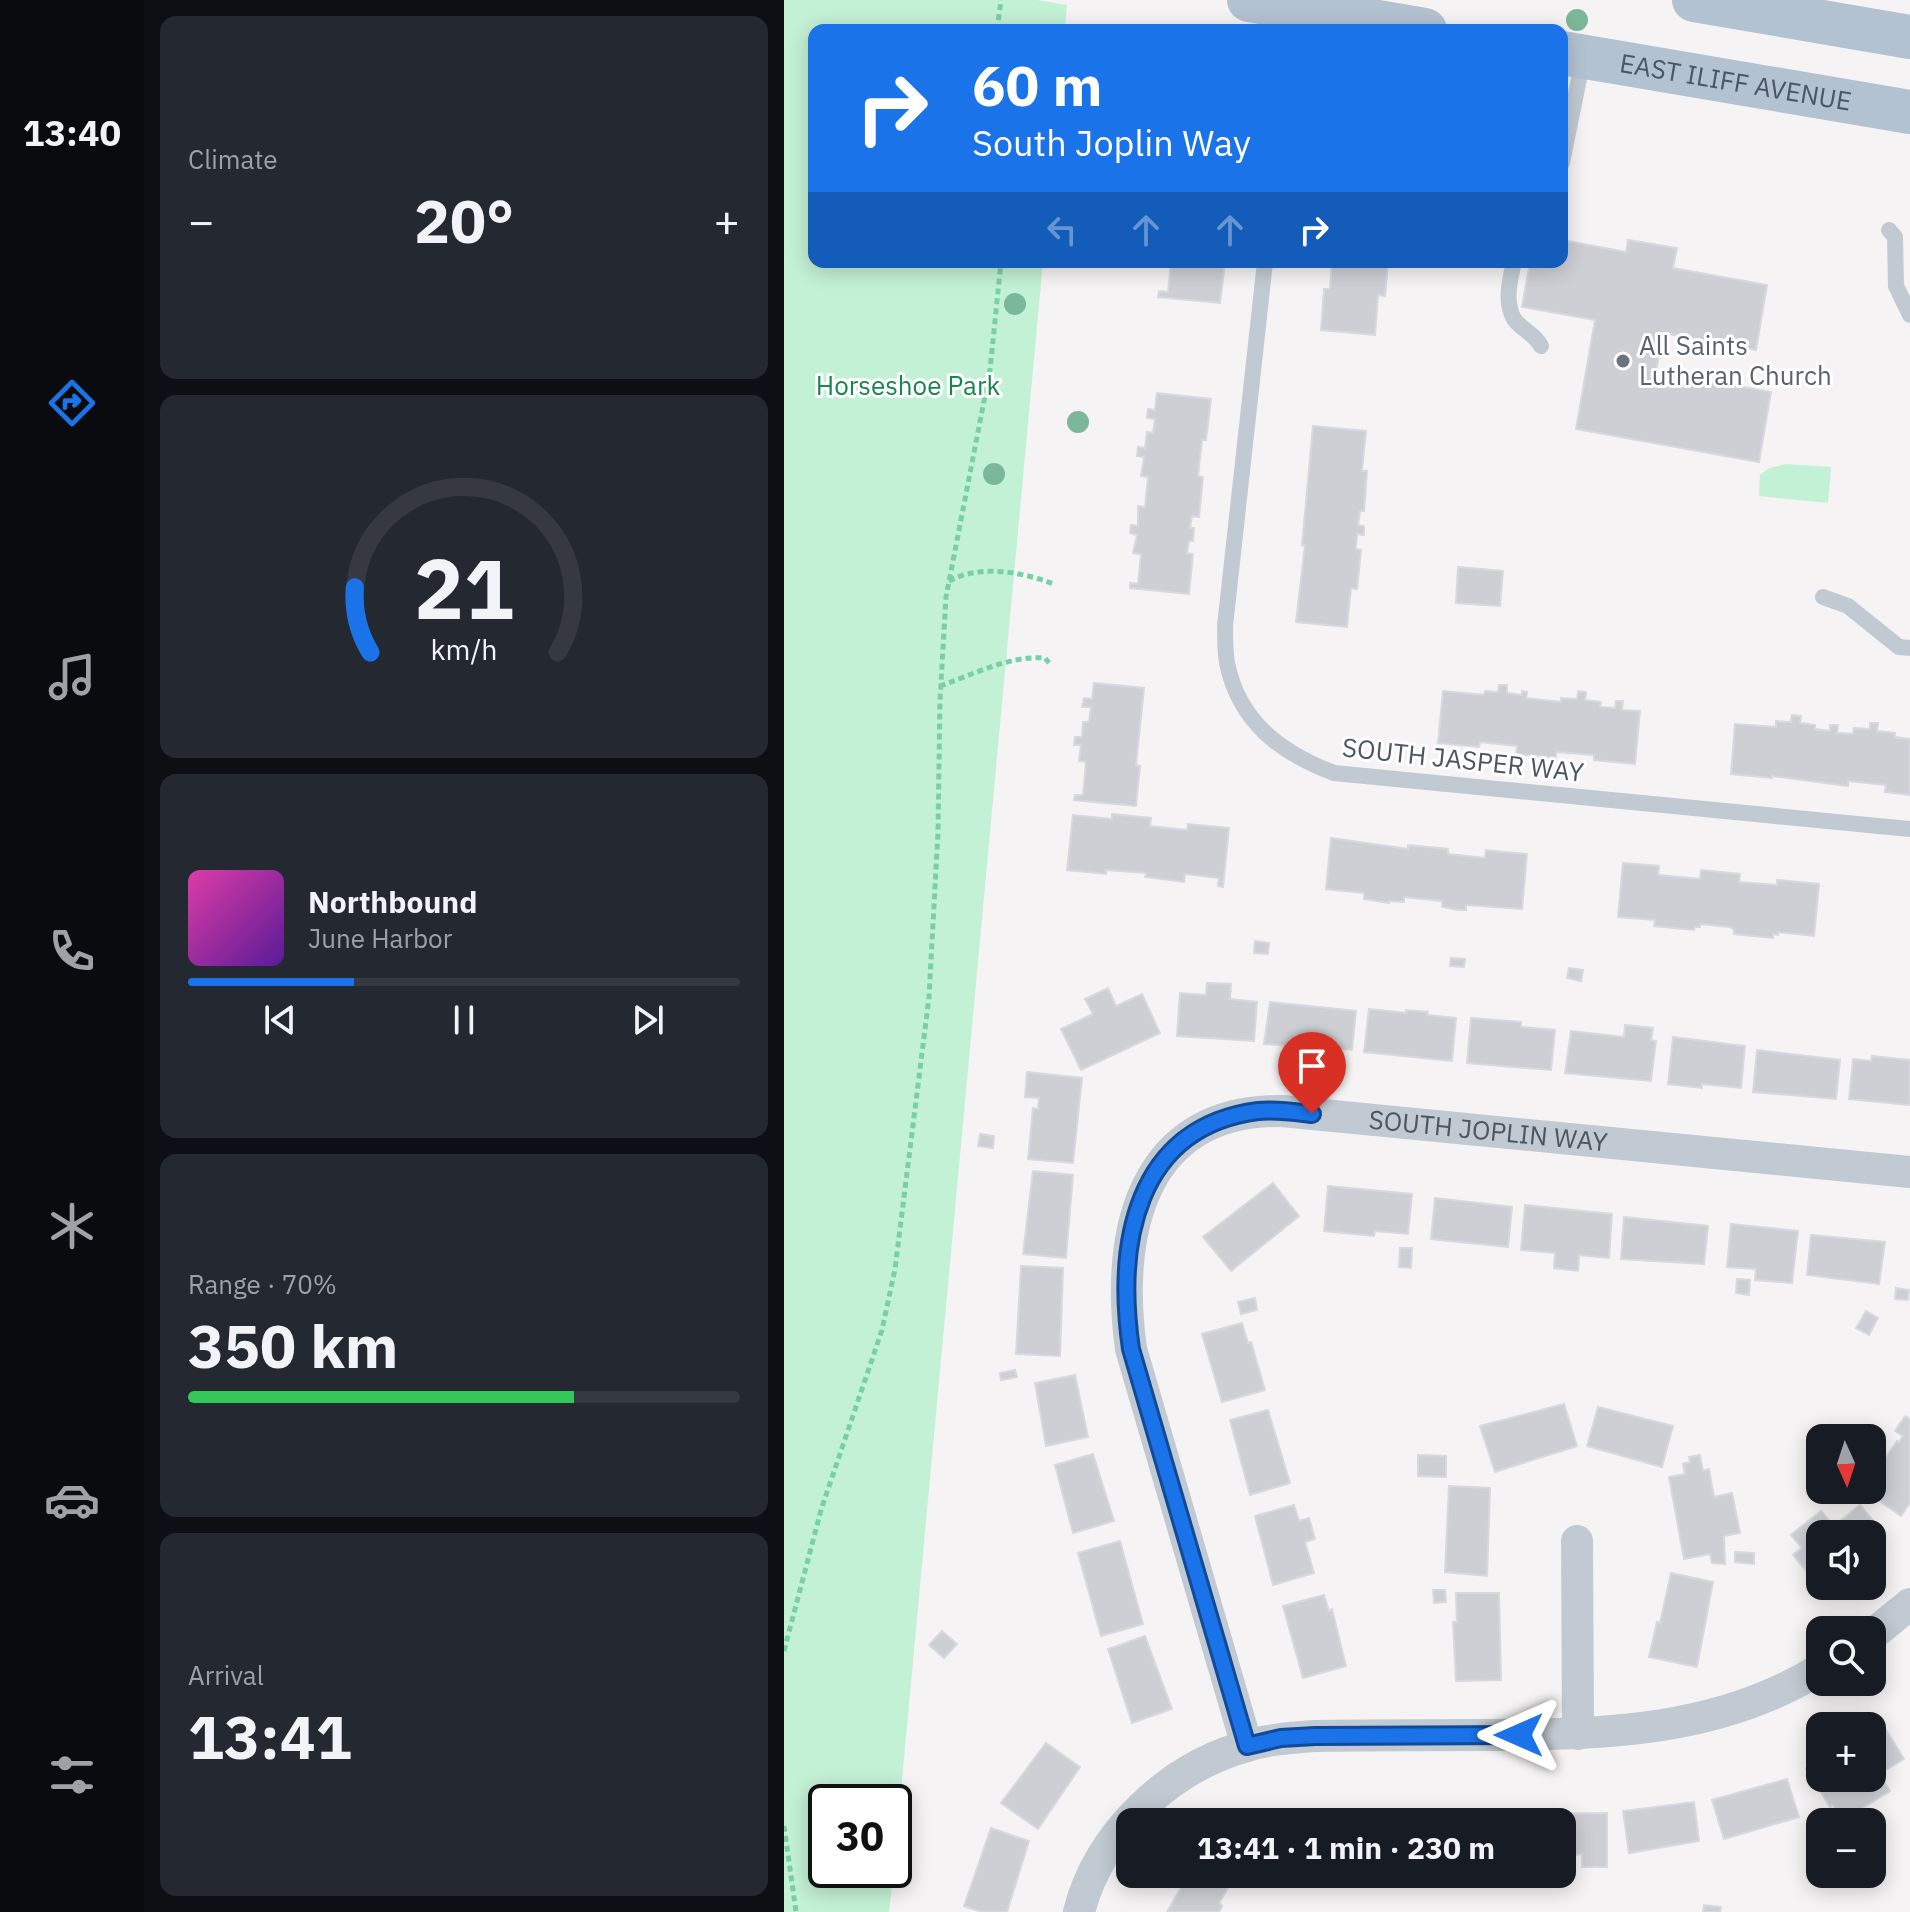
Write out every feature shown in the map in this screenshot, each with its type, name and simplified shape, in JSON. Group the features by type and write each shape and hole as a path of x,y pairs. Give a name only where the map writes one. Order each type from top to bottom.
{"main road":[{"path":"1249,0 1298,19 1356,24"},
{"path":"1694,0 1910,37"},
{"name":"EAST ILIFF AVENUE","path":"1573,55 1910,112"}],"street":[{"name":"SOUTH JOPLIN WAY","path":"1247,1746 1131,1349 1126,1315 1134,1218 1140,1198 1156,1168 1179,1144 1197,1131 1227,1117 1282,1111 1910,1172"},
{"path":"1577,1541 1578,1734"},
{"path":"1886,1627 1906,1615"},
{"path":"1079,1912 1104,1854 1123,1827 1159,1792 1185,1773 1215,1757 1247,1746 1281,1738 1315,1736 1578,1734 1641,1730 1685,1722 1748,1703 1806,1676"}],"lane":[{"path":"1568,104 1573,55"},
{"path":"1889,230 1895,237 1896,286 1910,315"},
{"name":"SOUTH JASPER WAY","path":"1264,268 1225,626 1227,662 1237,693 1256,724 1279,747 1303,762 1334,773 1910,829"},
{"path":"1513,268 1508,287 1514,318 1537,338 1541,346"},
{"path":"1823,597 1848,606 1899,647 1910,648"}],"path":[{"path":"998,24 1001,0"},
{"path":"784,1651 821,1510 882,1330 895,1269 929,997 938,832 942,633 948,582 990,370 1000,268"},
{"path":"948,582 974,571 991,571 1025,575 1054,584"},
{"path":"940,686 1023,659 1045,658 1050,664"},
{"path":"784,1826 796,1912"}],"green space":[{"name":"Horseshoe Park","path":"784,0 1037,0 1067,5 1065,24 808,24 808,268 1042,268 902,1784 808,1784 808,1888 892,1888 889,1912 784,1912"},
{"path":"1786,464 1831,467 1828,503 1759,496 1760,475 1769,468"}],"building":[{"name":"All Saints Lutheran Church","path":"1628,240 1677,248 1673,268 1767,285 1756,350 1663,333 1656,371 1771,392 1759,462 1576,429 1595,320 1522,307 1529,268 1568,268 1568,241 1626,252"},
{"path":"1170,268 1224,268 1220,303 1158,297 1159,291 1168,292"},
{"path":"1332,268 1387,268 1385,296 1378,295 1375,335 1321,330 1324,289 1330,289"},
{"path":"1157,393 1211,399 1198,476 1203,477 1199,517 1192,516 1190,528 1194,528 1193,541 1189,541 1187,553 1193,554 1189,594 1130,588 1130,583 1138,584 1141,554 1133,553 1137,535 1130,533 1131,525 1138,526 1138,506 1145,507 1148,477 1141,476 1144,457 1137,456 1138,447 1145,448 1147,432 1153,433 1155,419 1147,418 1148,409 1155,410"},
{"path":"1313,426 1366,431 1362,471 1367,471 1364,511 1360,511 1358,525 1364,526 1364,535 1357,534 1356,549 1361,550 1357,589 1351,588 1347,627 1296,622"},
{"path":"1458,567 1503,571 1500,606 1456,603"},
{"path":"1094,683 1144,688 1136,765 1140,766 1136,806 1074,800 1075,795 1083,795 1086,762 1079,761 1081,745 1074,745 1075,737 1082,737 1083,722 1089,722 1091,707 1082,707 1084,698 1092,699"},
{"path":"1499,685 1507,685 1507,693 1522,695 1522,691 1527,692 1526,698 1561,702 1561,698 1577,699 1578,691 1586,692 1585,700 1601,702 1600,707 1615,708 1616,701 1623,701 1622,710 1640,711 1635,764 1594,760 1594,755 1556,752 1556,758 1516,754 1517,746 1480,742 1479,747 1438,743 1443,691 1484,695 1485,691 1498,692"},
{"path":"1792,715 1801,716 1800,723 1815,725 1815,729 1830,731 1830,725 1838,725 1837,733 1853,734 1854,728 1870,729 1870,723 1878,723 1877,731 1910,739 1910,795 1885,792 1886,785 1848,781 1848,786 1731,774 1735,724 1776,727 1776,721 1791,722"},
{"path":"1112,814 1151,818 1150,826 1187,830 1188,824 1229,828 1223,887 1218,886 1219,878 1185,874 1184,882 1145,877 1146,873 1106,870 1106,874 1067,870 1073,815 1112,819"},
{"path":"1331,838 1408,849 1408,845 1448,849 1448,854 1485,858 1486,850 1527,854 1522,909 1466,905 1466,910 1458,910 1442,907 1442,901 1404,897 1404,902 1389,903 1364,899 1364,893 1326,889"},
{"path":"1623,863 1659,866 1658,875 1700,879 1701,870 1740,874 1739,882 1777,885 1777,880 1819,884 1814,936 1778,932 1778,935 1773,934 1773,938 1734,934 1730,927 1700,924 1694,930 1654,926 1655,920 1618,917"},
{"path":"1255,941 1269,943 1268,954 1254,953"},
{"path":"1451,958 1465,959 1464,967 1450,966"},
{"path":"1569,968 1583,970 1581,981 1567,978"},
{"path":"1207,983 1231,984 1230,999 1257,1002 1254,1041 1177,1036 1180,993 1206,995"},
{"path":"1108,988 1116,1006 1142,994 1160,1033 1081,1070 1061,1029 1093,1014 1085,999"},
{"path":"1270,1002 1356,1011 1352,1050 1264,1044"},
{"path":"1369,1009 1428,1012 1427,1015 1456,1018 1452,1061 1364,1052"},
{"path":"1471,1018 1521,1022 1521,1027 1555,1030 1551,1070 1467,1063"},
{"path":"1625,1025 1653,1028 1651,1040 1656,1041 1651,1081 1565,1073 1571,1031 1624,1037"},
{"path":"1673,1037 1745,1046 1741,1088 1668,1084"},
{"path":"1757,1050 1840,1060 1836,1099 1753,1092"},
{"path":"1872,1056 1910,1060 1910,1105 1849,1099 1853,1059 1871,1061"},
{"path":"1027,1072 1082,1078 1073,1163 1028,1159 1033,1108 1038,1109 1039,1098 1025,1097"},
{"path":"980,1134 994,1136 993,1148 978,1146"},
{"path":"1033,1171 1073,1175 1066,1258 1023,1254"},
{"path":"1273,1183 1299,1216 1231,1271 1203,1237"},
{"path":"1328,1186 1412,1194 1408,1234 1375,1231 1374,1236 1324,1231"},
{"path":"1435,1198 1512,1207 1508,1247 1431,1239"},
{"path":"1525,1205 1612,1214 1609,1258 1579,1255 1578,1271 1554,1268 1555,1253 1521,1250"},
{"path":"1624,1217 1708,1226 1704,1264 1621,1259"},
{"path":"1731,1224 1798,1231 1792,1283 1755,1280 1756,1269 1727,1267"},
{"path":"1811,1235 1885,1242 1879,1284 1807,1275"},
{"path":"1400,1248 1412,1248 1411,1268 1399,1267"},
{"path":"1021,1266 1063,1268 1060,1356 1016,1354"},
{"path":"1737,1279 1750,1280 1749,1295 1736,1293"},
{"path":"1896,1288 1909,1290 1908,1300 1895,1299"},
{"path":"1255,1298 1257,1310 1241,1314 1238,1302"},
{"path":"1866,1311 1878,1318 1869,1335 1856,1328"},
{"path":"1242,1323 1265,1390 1222,1402 1202,1334"},
{"path":"1015,1370 1017,1377 1001,1380 1000,1373"},
{"path":"1075,1375 1088,1437 1046,1446 1035,1383"},
{"path":"1564,1404 1577,1446 1495,1472 1480,1426"},
{"path":"1598,1407 1673,1426 1662,1467 1587,1446"},
{"path":"1268,1410 1290,1483 1250,1495 1230,1420"},
{"path":"1905,1416 1910,1419 1910,1503 1901,1516 1884,1504 1886,1457 1903,1436 1895,1431"},
{"path":"1093,1454 1114,1521 1073,1533 1055,1465"},
{"path":"1418,1455 1446,1456 1446,1477 1418,1476"},
{"path":"1700,1455 1703,1471 1709,1469 1714,1497 1732,1493 1740,1533 1724,1536 1725,1564 1712,1563 1710,1554 1684,1559 1669,1477 1685,1474 1683,1464 1690,1462 1689,1457"},
{"path":"1449,1486 1490,1488 1487,1576 1445,1572"},
{"path":"1294,1505 1299,1521 1309,1518 1315,1539 1305,1542 1314,1573 1273,1585 1255,1516"},
{"path":"1860,1505 1872,1520 1841,1520"},
{"path":"1821,1511 1829,1520 1810,1520"},
{"path":"1806,1523 1806,1571 1793,1555 1802,1548 1791,1535"},
{"path":"1120,1541 1143,1624 1101,1636 1078,1553"},
{"path":"1735,1552 1754,1553 1754,1564 1735,1562"},
{"path":"1671,1573 1713,1582 1697,1667 1649,1657"},
{"path":"1433,1590 1445,1590 1446,1602 1434,1603"},
{"path":"1456,1593 1499,1593 1501,1680 1456,1681 1453,1622 1457,1622"},
{"path":"1324,1595 1329,1611 1332,1609 1346,1666 1303,1678 1283,1606"},
{"path":"942,1631 957,1644 944,1658 929,1645"},
{"path":"1145,1636 1172,1709 1132,1723 1108,1649"},
{"path":"1886,1730 1904,1759 1886,1770"},
{"path":"1046,1743 1080,1767 1038,1829 1001,1803"},
{"path":"1787,1779 1799,1817 1724,1839 1712,1800"},
{"path":"1886,1785 1890,1791 1862,1808 1830,1807 1821,1792 1886,1792"},
{"path":"1694,1802 1699,1841 1629,1853 1623,1811"},
{"path":"1576,1813 1607,1813 1607,1867 1582,1867 1582,1854 1576,1855"},
{"path":"991,1828 1029,1841 1007,1912 982,1912 964,1906"},
{"path":"1181,1888 1228,1888 1219,1903 1222,1906 1219,1912 1167,1912"},
{"path":"1704,1905 1721,1907 1720,1912 1703,1912"}],"place":[{"name":"All Saints Lutheran Church","path":"1623,361"}],"route":[{"path":"1312,1114 1260,1111 1227,1117 1197,1131 1179,1144 1156,1168 1140,1198 1134,1218 1127,1282 1126,1315 1131,1349 1247,1746 1281,1738 1315,1736 1519,1735"}]}
